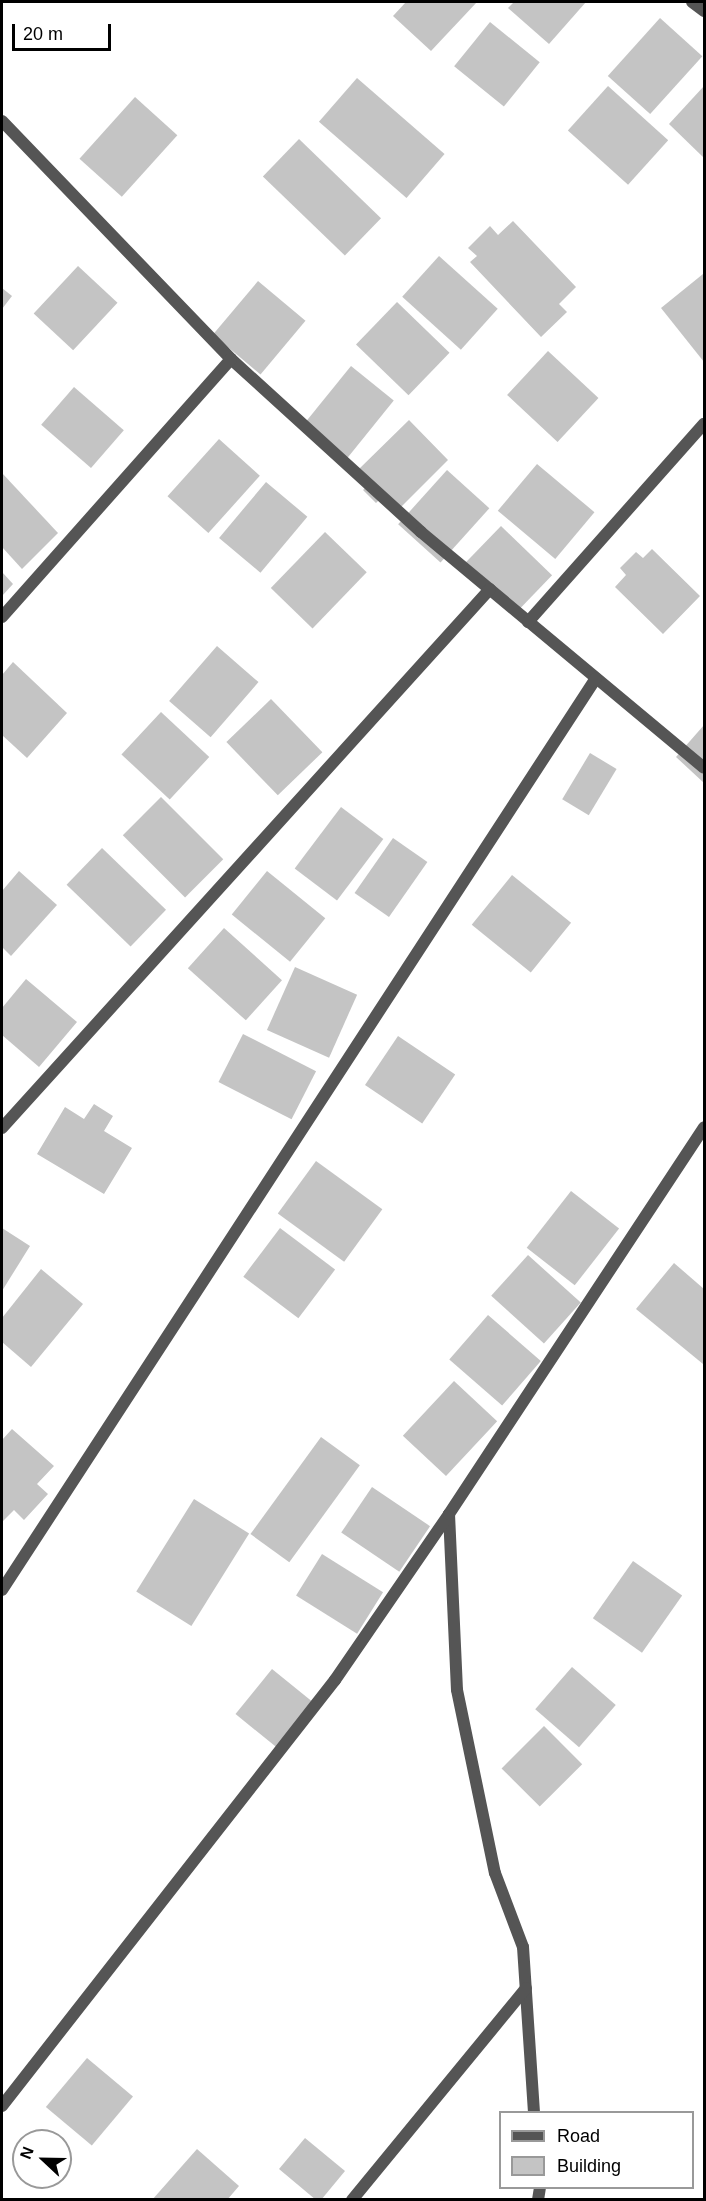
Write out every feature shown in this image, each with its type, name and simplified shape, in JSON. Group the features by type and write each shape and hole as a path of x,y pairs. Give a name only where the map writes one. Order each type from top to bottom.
{"street":[{"path":"693,2 705,11"},
{"path":"2,121 231,359 421,532 705,768"},
{"path":"2,617 231,359"},
{"path":"528,622 705,424"},
{"path":"2,1128 490,589"},
{"path":"2,1590 596,678"},
{"path":"2,2106 335,1680 449,1514 705,1128"},
{"path":"449,1514 457,1690 495,1873 523,1947 534,2111"},
{"path":"352,2199 526,1988"}],"building":[{"path":"406,2 477,2 431,51 393,16"},
{"path":"514,2 586,2 549,44 508,8"},
{"path":"660,18 702,56 650,114 608,76"},
{"path":"490,22 540,62 504,107 454,66"},
{"path":"357,78 445,154 406,198 319,122"},
{"path":"608,86 668,140 628,185 568,131"},
{"path":"704,86 704,158 669,124"},
{"path":"135,97 177,135 122,197 79,159"},
{"path":"299,139 381,218 345,256 263,176"},
{"path":"513,221 576,287 559,304 567,312 541,337 470,262 477,256 468,248 490,226 498,235"},
{"path":"439,256 498,309 461,350 402,297"},
{"path":"78,266 117,303 73,350 34,314"},
{"path":"703,274 704,276 704,362 661,308"},
{"path":"258,281 305,321 260,374 213,335"},
{"path":"2,288 12,296 2,309"},
{"path":"397,302 450,353 409,395 356,344"},
{"path":"548,351 598,398 558,442 507,395"},
{"path":"351,366 394,401 347,459 304,424"},
{"path":"74,387 124,430 91,468 41,425"},
{"path":"409,420 448,460 399,509 385,494 376,503 363,490 372,481 359,469"},
{"path":"219,439 260,476 208,533 167,496"},
{"path":"537,464 594,512 555,559 498,511"},
{"path":"447,470 489,508 441,562 398,524"},
{"path":"2,473 58,533 22,569 2,547"},
{"path":"266,482 307,517 260,573 219,538"},
{"path":"501,526 552,575 515,614 463,565"},
{"path":"325,532 367,572 313,628 271,588"},
{"path":"652,549 700,596 663,634 615,587 626,575 620,568 636,552 643,558"},
{"path":"2,572 13,584 2,596"},
{"path":"217,646 259,682 211,737 169,701"},
{"path":"13,662 67,713 27,758 2,735 2,675"},
{"path":"271,699 322,752 278,795 226,742"},
{"path":"161,712 209,757 170,799 121,754"},
{"path":"704,725 704,783 676,757"},
{"path":"590,753 617,769 589,815 562,799"},
{"path":"161,797 223,859 185,897 123,835"},
{"path":"341,807 383,839 337,900 295,868"},
{"path":"393,838 427,862 389,917 355,893"},
{"path":"102,848 166,910 131,947 67,885"},
{"path":"19,871 57,905 11,956 2,947 2,891"},
{"path":"267,871 325,918 290,962 232,915"},
{"path":"512,875 571,923 531,973 472,925"},
{"path":"224,928 282,980 246,1020 188,968"},
{"path":"295,967 357,995 329,1058 267,1030"},
{"path":"26,979 77,1022 39,1067 2,1035 2,1008"},
{"path":"243,1034 316,1071 292,1119 218,1082"},
{"path":"398,1036 455,1075 422,1123 365,1085"},
{"path":"94,1104 113,1116 104,1131 132,1148 104,1194 37,1154 65,1107 84,1119"},
{"path":"316,1161 382,1209 344,1262 278,1214"},
{"path":"571,1191 619,1229 575,1285 527,1248"},
{"path":"2,1228 30,1246 2,1291"},
{"path":"280,1228 335,1270 298,1318 243,1277"},
{"path":"528,1255 581,1303 544,1343 491,1296"},
{"path":"674,1263 704,1289 703,1364 636,1309"},
{"path":"41,1269 83,1304 31,1367 2,1342 2,1318"},
{"path":"488,1315 541,1361 502,1405 449,1360"},
{"path":"454,1381 497,1421 446,1476 403,1436"},
{"path":"12,1429 54,1466 37,1484 48,1494 24,1520 14,1510 3,1521 2,1440"},
{"path":"321,1437 360,1465 289,1562 250,1534"},
{"path":"372,1487 430,1526 399,1572 341,1533"},
{"path":"194,1499 249,1533 191,1626 136,1591"},
{"path":"322,1554 383,1592 357,1634 296,1596"},
{"path":"633,1561 682,1595 642,1653 593,1618"},
{"path":"572,1667 616,1705 579,1747 535,1709"},
{"path":"272,1669 316,1704 279,1749 235,1714"},
{"path":"544,1726 582,1764 540,1807 502,1768"},
{"path":"87,2058 133,2097 92,2146 46,2107"},
{"path":"305,2138 345,2171 321,2200 316,2200 279,2169"},
{"path":"197,2149 239,2186 227,2200 152,2200"}]}
